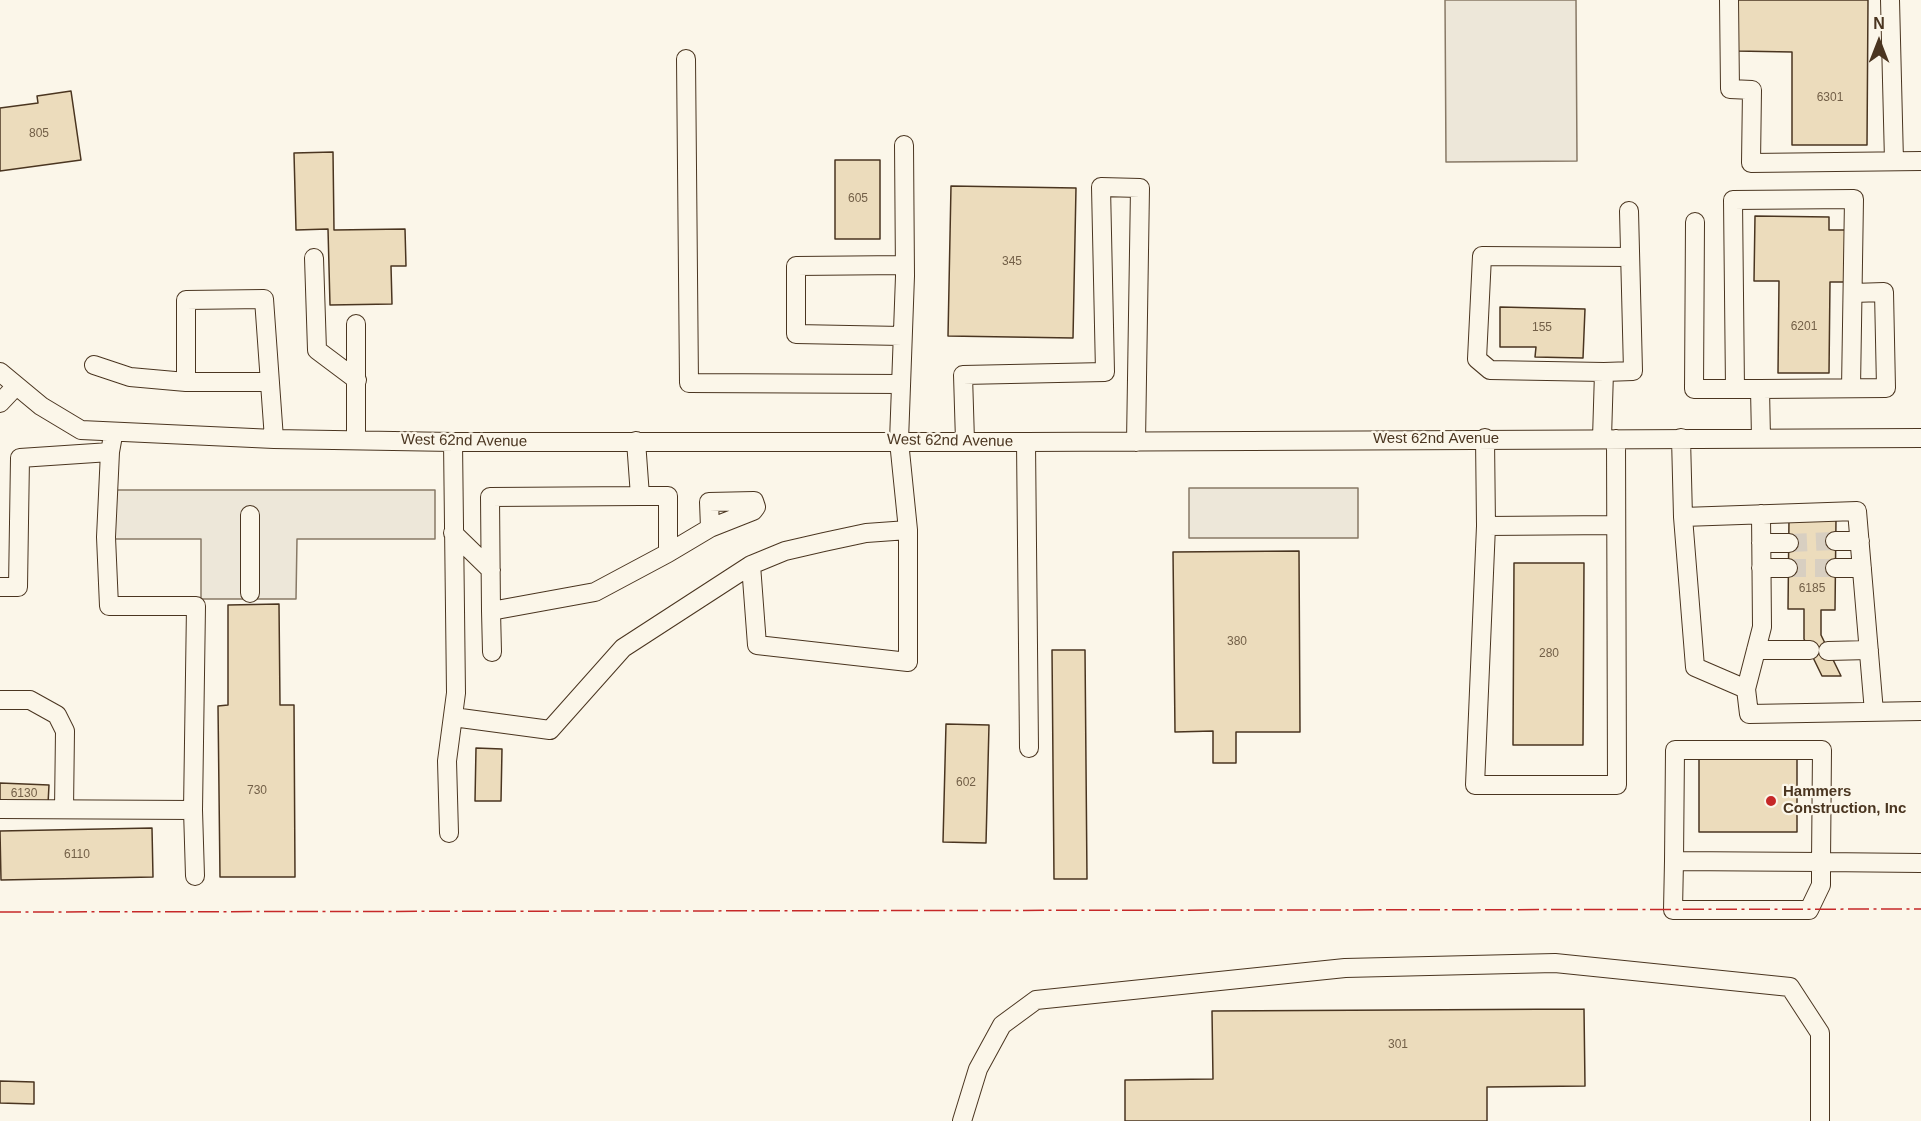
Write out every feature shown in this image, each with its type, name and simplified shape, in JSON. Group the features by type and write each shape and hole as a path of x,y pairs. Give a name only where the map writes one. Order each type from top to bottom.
{"street":[{"path":"1728,0 1730,89 1752,90 1751,163 1921,161"},
{"path":"1890,0 1894,161"},
{"path":"686,59 689,383 901,384"},
{"path":"751,565 757,645 908,662 908,530 899,441 905,265 904,146"},
{"path":"1105,372 1101,187 1140,189 1136,442"},
{"path":"1735,389 1732,200 1854,199 1851,388"},
{"path":"1629,211 1633,371 1490,370 1477,359 1482,256 1630,257"},
{"path":"1695,222 1694,389 1886,388 1884,292 1853,292"},
{"path":"314,258 317,350 357,380"},
{"path":"902,336 796,334 796,266 905,265"},
{"path":"186,382 186,300 264,299 274,439"},
{"path":"356,324 356,439"},
{"path":"94,365 130,377 186,382 269,382"},
{"name":"West 62nd Avenue","path":"0,372 41,406 81,430 274,439 453,442 1136,442 1485,438 1921,438"},
{"path":"965,441 963,375 1137,372"},
{"path":"1485,438 1486,526 1475,785 1617,785 1616,525 1604,372"},
{"path":"0,403 16,386"},
{"path":"1760,388 1761,438"},
{"path":"113,433 106,537 109,606 196,606 193,810 195,876"},
{"path":"1681,438 1683,517 1695,667 1746,689"},
{"path":"636,441 640,496"},
{"path":"449,833 447,762 456,693 453,442"},
{"path":"1026,442 1029,748"},
{"path":"0,587 18,588 20,458 110,452"},
{"path":"492,652 490,497 668,496 668,553"},
{"path":"1683,517 1857,512 1874,712"},
{"path":"1761,514 1762,627 1746,689 1749,714 1921,711"},
{"path":"250,515 250,593"},
{"path":"1486,526 1616,525"},
{"path":"491,611 595,592 710,528"},
{"path":"453,717 550,730 623,648 751,565 785,551 824,542 867,533 908,530"},
{"path":"453,532 491,570"},
{"path":"1836,541 1860,541"},
{"path":"1761,543 1789,543"},
{"path":"1835,568 1862,567"},
{"path":"1761,568 1788,568"},
{"path":"1756,650 1810,651"},
{"path":"1828,651 1869,650"},
{"path":"0,700 30,700 57,715 65,731 64,809"},
{"path":"1675,750 1822,750 1821,885 1809,910 1673,910 1674,861 1675,750"},
{"path":"0,809 193,810"},
{"path":"1674,861 1921,863"},
{"path":"962,1121 978,1070 1002,1025 1036,1000 1345,969 1555,963 1790,987 1820,1033 1820,1121"}],"shaded area":[{"path":"1445,0 1576,0 1577,161 1446,162"},
{"path":"1189,488 1358,488 1358,538 1189,538"},
{"path":"111,490 435,490 435,539 297,539 296,599 201,599 201,539 111,539"}],"building":[{"path":"1737,0 1868,0 1867,145 1792,145 1792,52 1736,51"},
{"path":"71,91 81,160 0,171 0,108 38,103 37,96"},
{"path":"333,152 334,230 405,229 406,266 391,266 392,304 330,305 328,229 296,230 294,153"},
{"path":"835,160 880,160 880,239 835,239"},
{"path":"951,186 1076,188 1073,338 948,336"},
{"path":"1755,216 1829,217 1829,230 1847,230 1847,282 1830,282 1829,373 1778,373 1779,281 1754,281"},
{"path":"1500,307 1585,309 1583,358 1535,357 1536,347 1500,347"},
{"path":"1789,518 1836,519 1835,610 1821,610 1821,635 1841,676 1822,676 1804,639 1804,609 1788,609"},
{"path":"1299,551 1300,732 1236,732 1236,763 1213,763 1213,731 1175,732 1173,552"},
{"path":"1514,563 1584,563 1583,745 1513,745"},
{"path":"279,604 280,705 294,705 295,877 220,877 218,706 228,705 228,605"},
{"path":"1052,650 1085,650 1087,879 1054,879"},
{"path":"946,724 989,725 986,843 943,842"},
{"path":"476,748 502,749 501,801 475,801"},
{"path":"1699,758 1797,758 1797,832 1699,832"},
{"path":"0,783 49,785 48,804 0,803"},
{"path":"152,828 153,877 1,880 0,831"},
{"path":"1584,1009 1585,1086 1487,1087 1487,1121 1125,1121 1125,1080 1213,1079 1212,1011"},
{"path":"0,1081 34,1082 34,1104 0,1103"}],"tunnel":[{"path":"1789,543 1835,541"},
{"path":"1788,568 1835,568"}],"power":[{"path":"0,912 1921,909"}],"place":[{"name":"Hammers Construction, Inc","path":"1771,801"}]}
